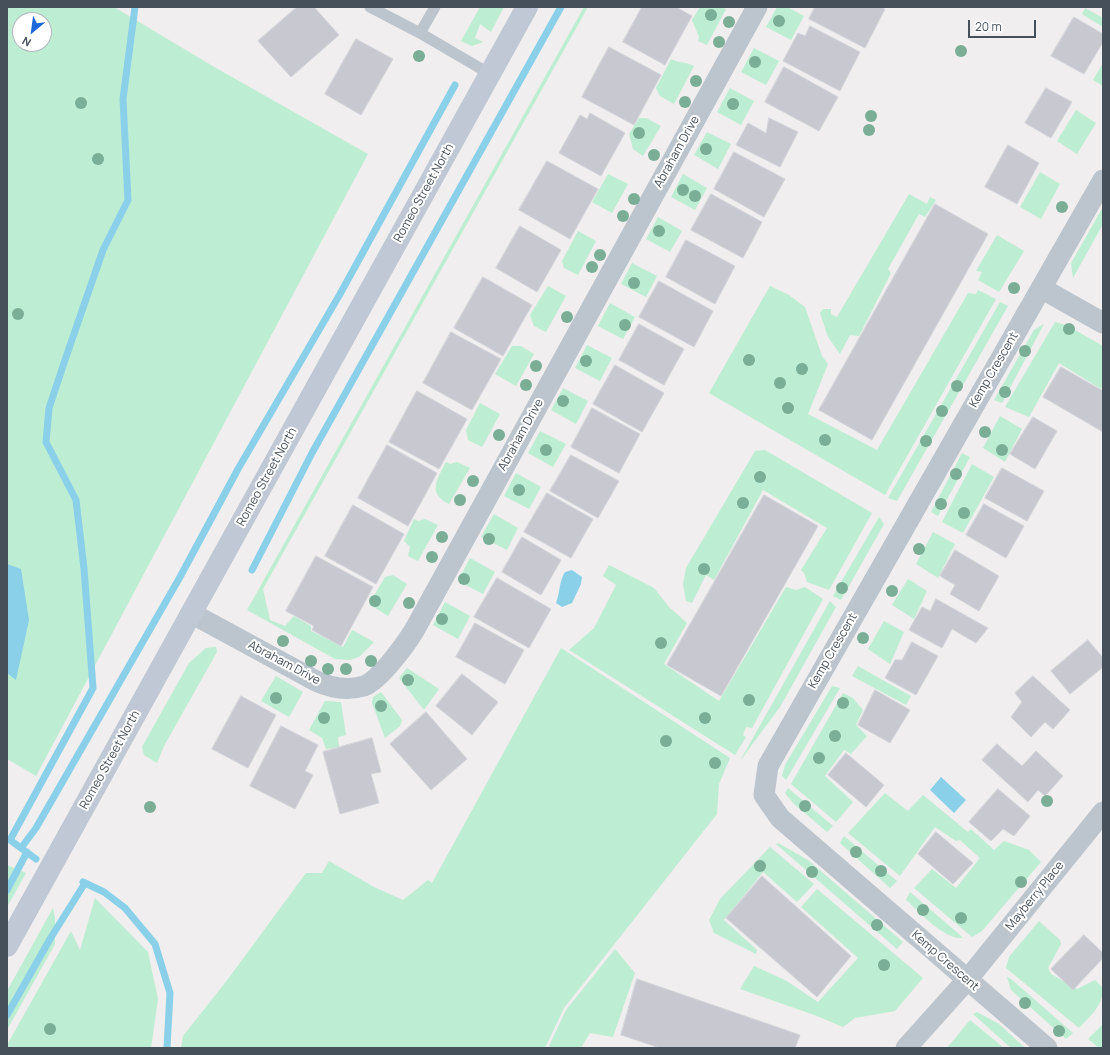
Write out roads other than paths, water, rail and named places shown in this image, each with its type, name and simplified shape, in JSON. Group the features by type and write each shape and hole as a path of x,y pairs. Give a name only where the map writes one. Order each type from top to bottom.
{"main road":[{"name":"Romeo Street North","path":"7,946 527,7"}],"street":[{"name":"Abraham Drive","path":"192,614 316,681 333,688 365,686 395,658 418,623 757,7"},
{"name":"Kemp Crescent","path":"1047,1048 966,980 780,818 764,795 768,766 1103,180"},
{"path":"1041,288 1103,323"},
{"name":"Mayberry Place","path":"906,1048 966,980 1103,812"}],"lane":[{"path":"370,7 420,33 490,74"},
{"path":"420,33 435,7"}],"water":[{"path":"7,564 21,569 29,620 16,680 7,673"},
{"path":"572,570 582,577 581,584 572,603 562,607 556,603 561,583 565,572"},
{"path":"941,777 966,800 954,813 930,790"}],"waterway":[{"path":"36,859 10,840 93,688 84,569 76,500 46,442 49,408 103,250 128,200 123,99 135,7"},
{"path":"252,570 312,453 561,7"},
{"path":"21,848 36,828 180,577 238,469 340,294 455,85"},
{"path":"7,890 27,852"},
{"path":"83,882 104,892 125,908 155,944 170,993 167,1048"},
{"path":"7,1015 50,939 85,883"}]}
